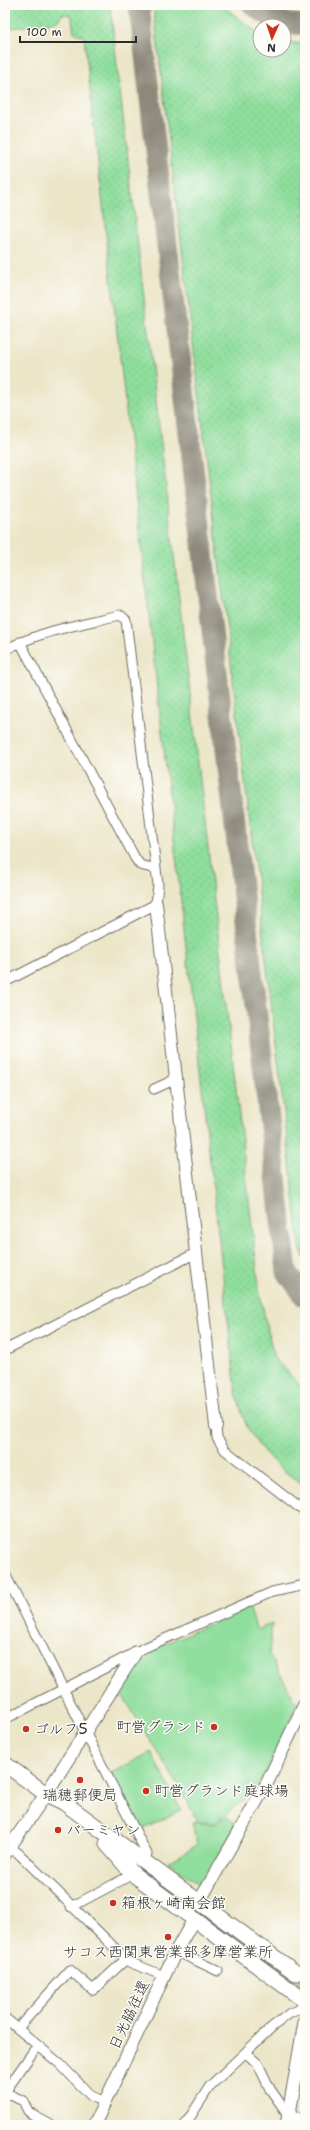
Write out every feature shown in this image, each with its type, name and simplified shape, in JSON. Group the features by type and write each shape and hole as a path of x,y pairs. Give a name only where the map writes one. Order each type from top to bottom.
{"main road":[{"path":"5,1764 46,1794 58,1808 108,1840 297,1974"},
{"path":"108,1840 132,1844 147,1854 203,1894 297,1974"},
{"path":"108,1840 133,1874 305,2001"},
{"path":"288,2120 305,2022"}],"street":[{"path":"5,650 20,642 120,615 126,620 151,823 153,869 158,895 156,904 217,1438 225,1450 305,1512"},
{"path":"20,642 135,858 140,865 153,869"},
{"path":"5,982 156,904"},
{"path":"154,1089 176,1079"},
{"path":"5,1350 196,1253"},
{"path":"5,1574 86,1731 147,1854"},
{"path":"5,1719 136,1652 272,1592 305,1586"},
{"path":"136,1652 46,1794 6,1850 16,1852 126,1959 164,1976"},
{"path":"203,1894 267,1783 305,1703"},
{"path":"71,1907 133,1874"},
{"name":"日光脇往還","path":"94,2125 176,1951 194,1919"},
{"path":"176,1951 218,1971"},
{"path":"18,2028 70,1970 93,1990 126,1959"},
{"path":"185,2125 210,2086 272,2027 290,2013 305,2007"},
{"path":"5,2018 18,2028 36,2046 60,2064 91,2096 105,2102"},
{"path":"36,2046 5,2092 23,2101 28,2111 51,2125"},
{"path":"246,2053 258,2064 270,2089 288,2120 305,2118"}],"green space":[{"path":"5,5 110,5 260,1295 274,1358 305,1390 305,1485 288,1474 272,1460 252,1436 245,1423 236,1392 84,37 74,32 71,15 63,14 56,22 5,29"},
{"path":"153,5 221,5 252,28 252,58 292,58 292,43 305,44 305,1259 300,1248"},
{"name":"町営グランド","path":"249,1607 257,1630 272,1624 269,1654 297,1704 277,1750 254,1792 214,1823 197,1822 187,1800 121,1693 135,1672 160,1646"},
{"name":"町営グランド庭球場","path":"151,1752 181,1810 142,1830 111,1773"},
{"path":"226,1816 237,1825 201,1885 168,1862 197,1845 192,1822 215,1824"}],"taxiway":[{"path":"139,5 287,1272 305,1297"},
{"path":"253,5 277,20 291,24 305,24"}],"tunnel":[{"path":"291,1980 305,1990"}],"place":[{"name":"町営グランド","path":"214,1727"},
{"name":"ゴルフ5","path":"26,1729"},
{"name":"瑞穂郵便局","path":"80,1780"},
{"name":"町営グランド庭球場","path":"146,1791"},
{"name":"バーミヤン","path":"58,1830"},
{"name":"箱根ヶ崎南会館","path":"113,1903"},
{"name":"サコス西関東営業部多摩営業所","path":"168,1937"}]}
